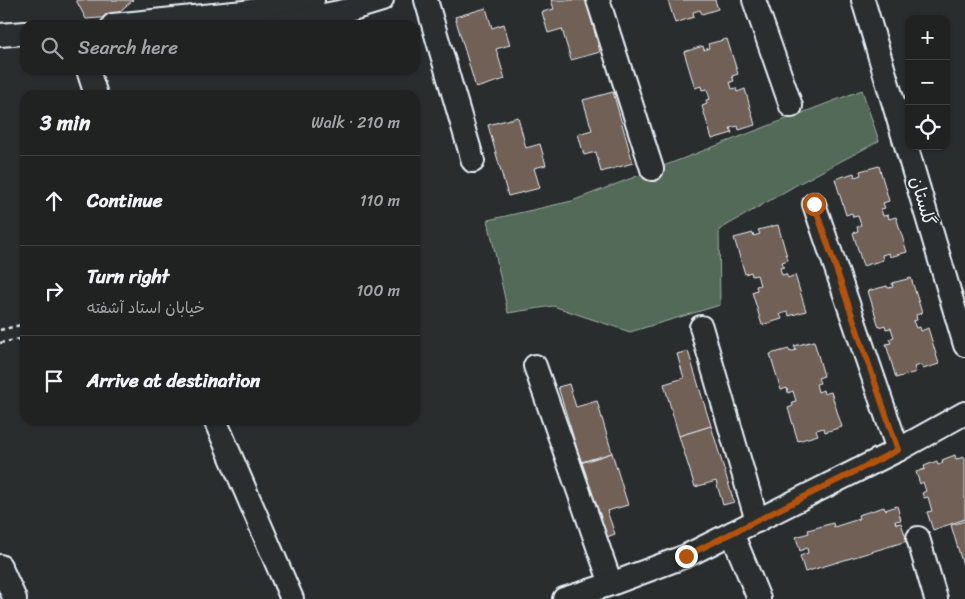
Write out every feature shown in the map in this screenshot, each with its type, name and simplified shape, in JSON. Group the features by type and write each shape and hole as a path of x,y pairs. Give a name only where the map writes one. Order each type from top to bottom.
{"street":[{"path":"163,20 244,12 313,0"},
{"path":"299,20 349,10 382,0"},
{"path":"426,0 473,161"},
{"path":"598,0 652,169"},
{"path":"754,0 791,106"},
{"name":"گلستان","path":"863,0 965,345"},
{"path":"0,35 20,33"},
{"path":"0,50 20,48"},
{"path":"90,75 94,90"},
{"path":"814,204 898,450"},
{"path":"702,326 757,521"},
{"path":"535,366 611,584"},
{"path":"564,599 686,556 898,450 965,412"},
{"path":"217,425 292,599"},
{"path":"732,533 759,599"},
{"path":"918,538 936,599"},
{"path":"0,566 15,599"}],"path":[{"path":"0,330 20,325"},
{"path":"0,343 20,339"}],"green space":[{"path":"862,90 879,141 798,184 719,230 720,305 630,332 553,306 508,313 488,220 572,201"}],"building":[{"path":"76,0 133,0 113,17 86,19"},
{"path":"551,0 586,0 600,52 571,60 562,29 548,33 542,12 554,9"},
{"path":"668,0 715,0 718,9 702,14 700,10 693,12 694,17 675,23"},
{"path":"486,8 492,28 504,24 510,45 496,49 505,79 476,88 455,17"},
{"path":"727,39 738,74 732,76 734,81 730,82 732,89 736,88 737,92 745,89 755,125 739,130 738,126 730,128 732,133 712,139 702,106 707,104 706,100 710,99 707,89 702,90 701,86 695,88 684,52 703,46 704,50 709,48 708,44"},
{"path":"613,92 633,163 601,172 596,152 584,155 578,134 592,130 583,100"},
{"path":"518,117 526,148 540,144 546,165 534,168 540,188 508,196 488,125"},
{"path":"879,166 889,201 883,203 885,208 881,209 883,216 888,215 889,219 896,217 907,252 890,257 889,253 882,255 883,260 863,266 853,233 858,231 857,227 861,225 858,216 853,217 852,213 846,215 835,179 854,173 855,177 861,175 860,171"},
{"path":"778,225 788,260 782,262 784,267 780,268 782,275 786,274 788,278 795,275 806,311 789,316 788,312 780,314 782,319 762,325 752,292 757,290 756,286 760,285 757,275 752,276 751,272 745,274 734,238 753,233 754,236 760,234 758,230"},
{"path":"911,278 922,313 916,315 917,320 913,321 916,328 920,327 921,331 928,328 939,364 923,369 921,365 914,367 916,372 896,378 886,344 891,343 889,339 894,337 891,328 886,329 885,325 879,327 868,291 887,286 888,288 893,287 892,283"},
{"path":"814,341 824,376 818,378 820,383 816,384 818,392 823,390 824,394 831,392 842,427 825,432 824,428 816,430 818,435 798,441 788,408 793,406 792,402 796,401 793,391 788,393 787,388 781,390 770,354 789,349 790,352 796,350 794,346"},
{"path":"688,351 711,426 679,436 664,384 684,378 677,354"},
{"path":"569,384 576,407 597,401 612,453 581,462 558,387"},
{"path":"711,426 734,502 723,505 716,481 695,487 679,436"},
{"path":"612,453 628,505 607,511 615,534 604,538 581,463"},
{"path":"955,455 956,459 965,457 965,519 933,530 927,512 932,511 928,497 924,498 922,493 926,491 923,482 920,484 916,472 925,469 924,466 937,461 938,465 943,463 942,460"},
{"path":"897,506 901,520 895,521 896,524 901,523 907,541 805,572 800,556 808,553 807,548 800,551 796,537 809,533 808,530 833,523 834,527 859,519 858,515 884,507 885,510"},
{"path":"965,521 965,572 951,525"}],"route":[{"path":"686,556 898,450 814,204"}]}
